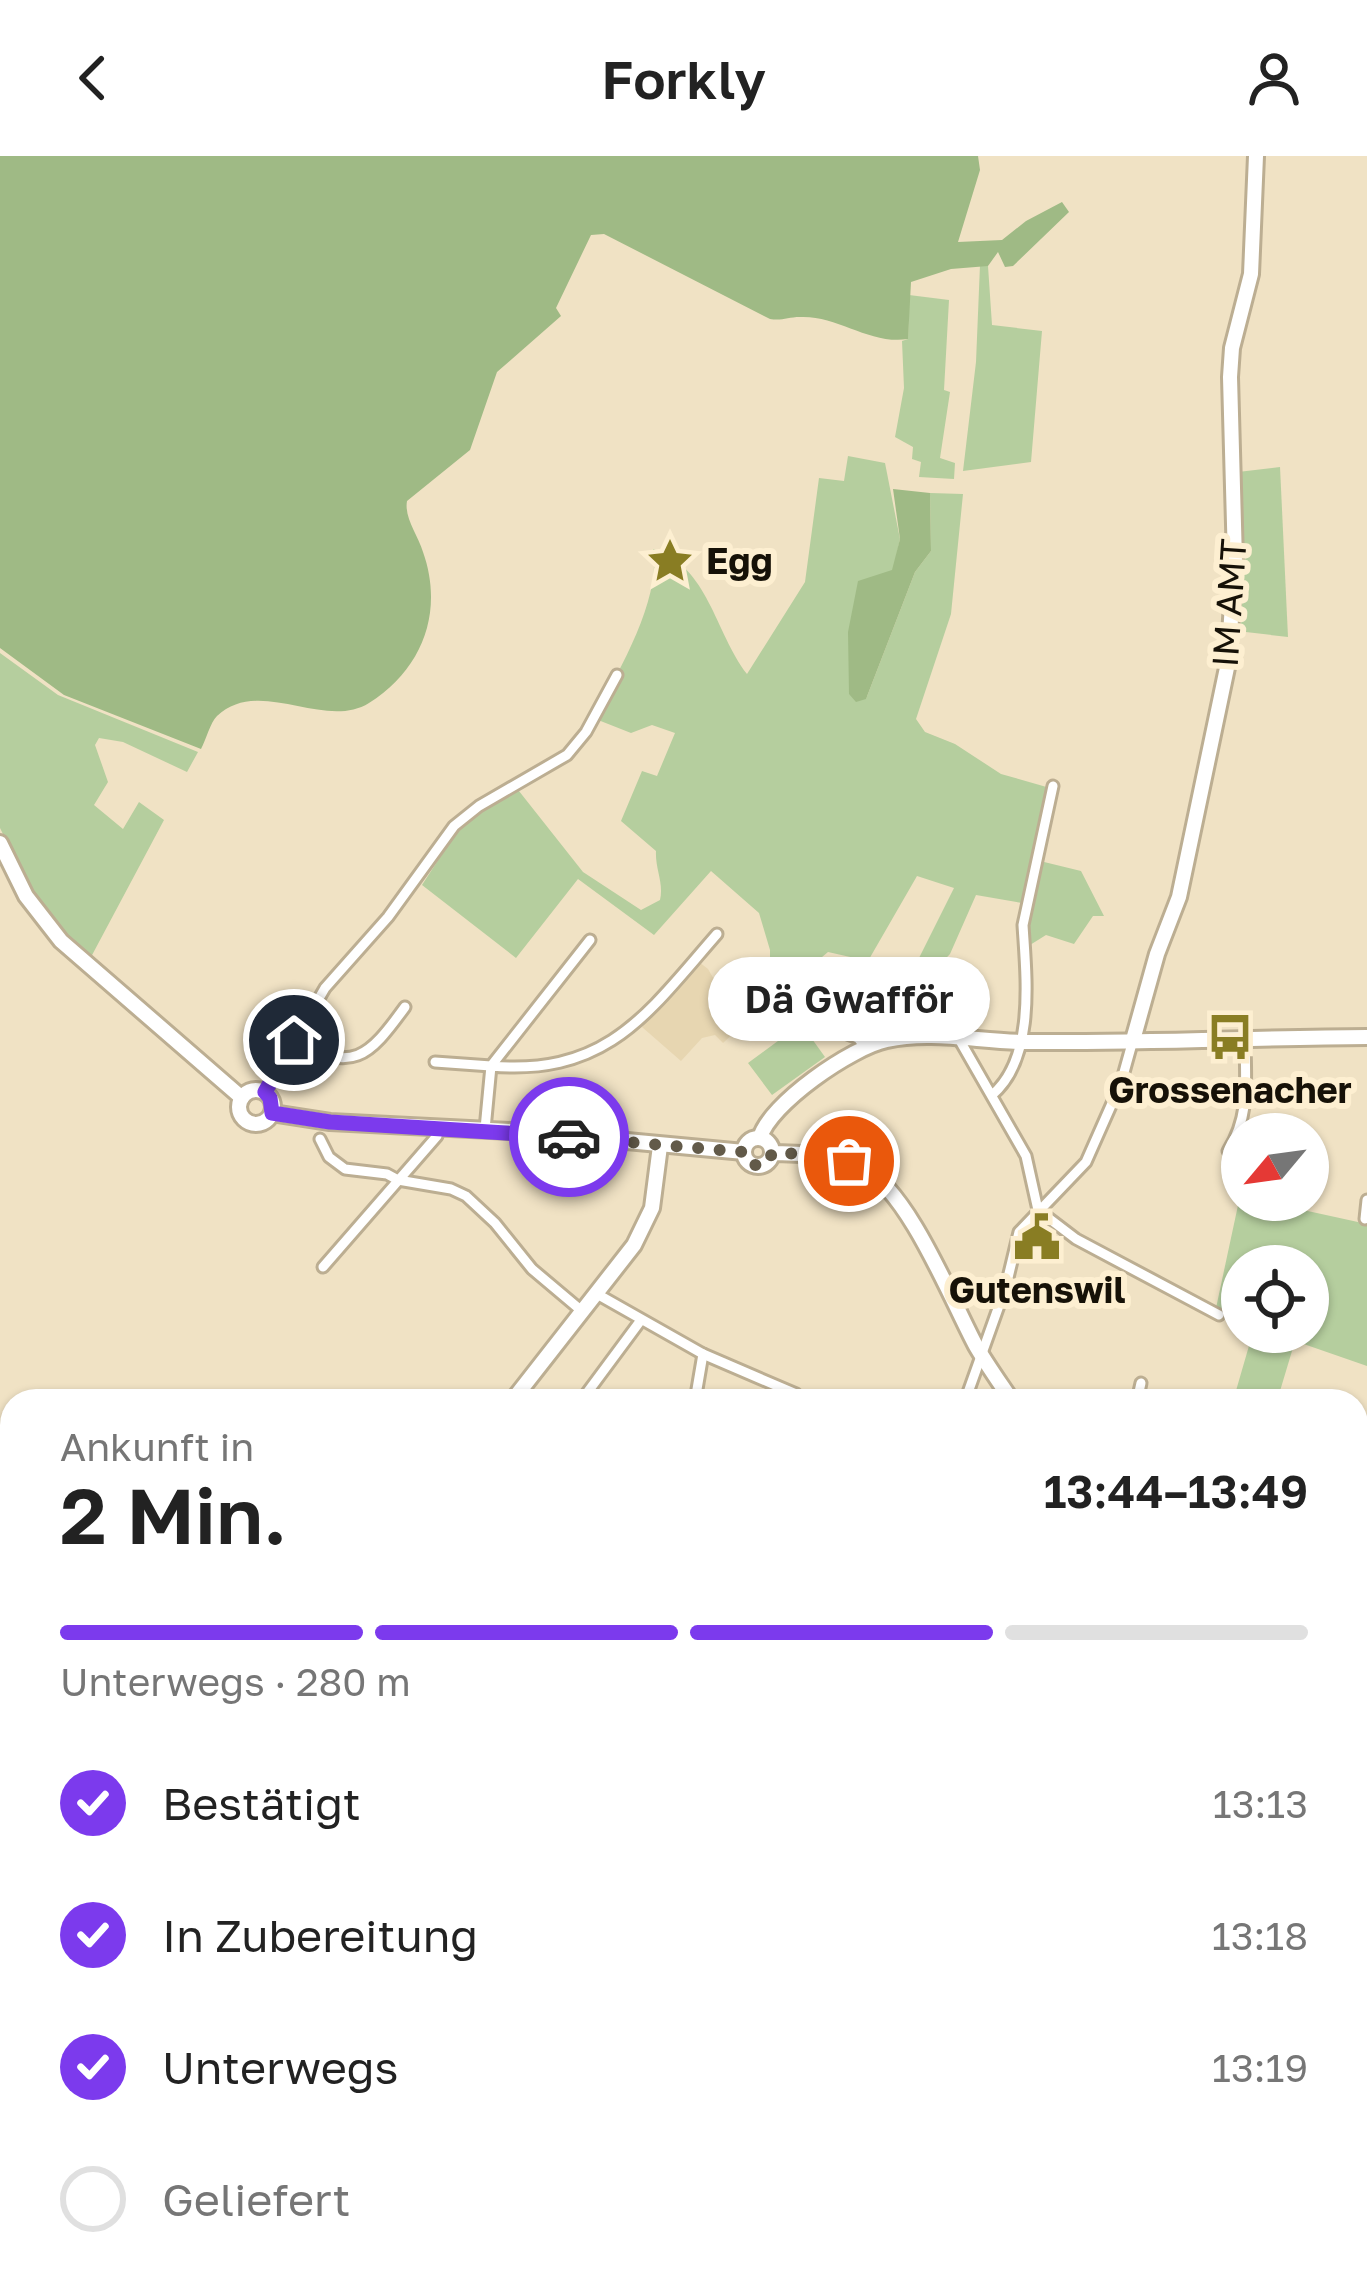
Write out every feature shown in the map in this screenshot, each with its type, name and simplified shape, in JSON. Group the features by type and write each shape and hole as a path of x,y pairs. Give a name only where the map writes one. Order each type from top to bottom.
{"main road":[{"name":"IM AMT","path":"1133,1040 1179,897 1230,648 1235,561 1230,376 1232,348 1251,274 1256,156"},
{"path":"0,842 26,896 50,929 242,1098"},
{"path":"760,1138 772,1153 768,1163 758,1166 748,1162 744,1152 749,1142 760,1138 772,1113 865,1047 897,1038 962,1046 1367,1037"},
{"path":"252,1090 265,1092 272,1113 263,1122 250,1122 240,1111 242,1098 252,1090"},
{"path":"272,1113 330,1122 485,1129 744,1152"},
{"path":"522,1389 634,1244 652,1208 660,1146"},
{"path":"772,1153 840,1159 868,1170 889,1187 1004,1389"}],"street":[{"path":"265,1092 325,988 402,899 454,826 479,806 567,755 586,732 617,675"},
{"path":"992,1094 1007,1080 1020,1045 1026,971 1023,925 1053,786"},
{"path":"436,1062 558,1064 620,1038 717,934"},
{"path":"485,1129 491,1066 590,940"},
{"path":"294,1040 329,1058 354,1057 382,1035 404,1007"},
{"path":"818,1023 858,1038 865,1047"},
{"path":"1243,1113 1245,1038"},
{"path":"969,1389 1006,1286 1019,1232 1068,1184 1093,1150 1133,1040"},
{"path":"962,1046 1031,1167 1038,1210 1076,1239 1219,1315"},
{"path":"323,1267 437,1136 439,1126"},
{"path":"320,1139 329,1157 345,1169 451,1189 471,1200 532,1269 584,1312"},
{"path":"1365,1220 1367,1200"},
{"path":"597,1294 703,1354 784,1389"},
{"path":"589,1389 641,1320"},
{"path":"697,1389 703,1354"},
{"path":"1140,1389 1141,1383"}],"shaded area":[{"path":"699,962 708,969 741,1026 723,1043 715,1035 702,1038 681,1061 642,1027"}],"green space":[{"path":"0,156 978,156 980,170 958,242 1002,240 1062,202 1069,212 1013,266 1005,267 998,252 988,266 951,269 911,282 908,339 894,340 827,320 770,319 604,234 591,235 556,308 561,316 497,372 470,450 407,501 431,596 424,637 403,673 369,703 351,710 253,701 234,705 217,716 201,749 64,695 0,648"},
{"path":"980,265 988,266 992,325 1042,331 1031,462 963,471 976,362"},
{"path":"909,295 949,300 944,390 950,392 940,458 955,463 954,479 919,477 921,462 912,459 913,447 895,437 904,388 902,341 908,339"},
{"path":"848,456 885,463 900,539 866,699 915,572 931,551 930,493 963,494 951,614 916,719 925,732 955,744 1001,774 1050,788 1040,861 1081,871 1104,916 1093,916 1074,944 1046,935 1030,945 1022,903 976,895 950,954 930,975 915,966 954,888 917,876 868,961 828,952 815,963 817,1026 802,1025 825,1057 772,1095 748,1063 801,1024 770,1020 770,950 759,913 711,871 654,935 578,879 516,958 422,885 457,831 515,786 583,872 641,910 660,900 656,851 621,821 642,771 657,776 675,733 652,725 631,733 593,718 644,613 654,569 653,549 672,558 699,585 747,674 805,582 819,478 844,481"},
{"path":"1280,467 1288,637 1237,631 1238,472"},
{"path":"893,489 930,493 931,551 915,572 866,699 856,702 849,694 848,632 858,581 892,570 900,539"},
{"path":"0,653 58,695 198,752 187,772 123,742 99,738 95,745 108,782 94,805 123,829 139,802 164,820 91,957 53,924 0,828"},
{"path":"1329,1216 1367,1224 1367,1366 1329,1353 1329,1245 1230,1245 1235,1221 1329,1221"},
{"path":"1247,1353 1291,1353 1281,1389 1236,1389"}],"way so far":[{"path":"569,1137 744,1152 748,1162 758,1166 768,1163 772,1153 849,1161"}],"place":[{"name":"Egg","path":"670,561"},
{"name":"Grossenacher","path":"1230,1037"},
{"name":"Dä Gwafför","path":"849,1161"},
{"name":"Gutenswil","path":"1037,1237"}],"route":[{"path":"294,1040 265,1092 272,1113 330,1122 569,1137"}]}
